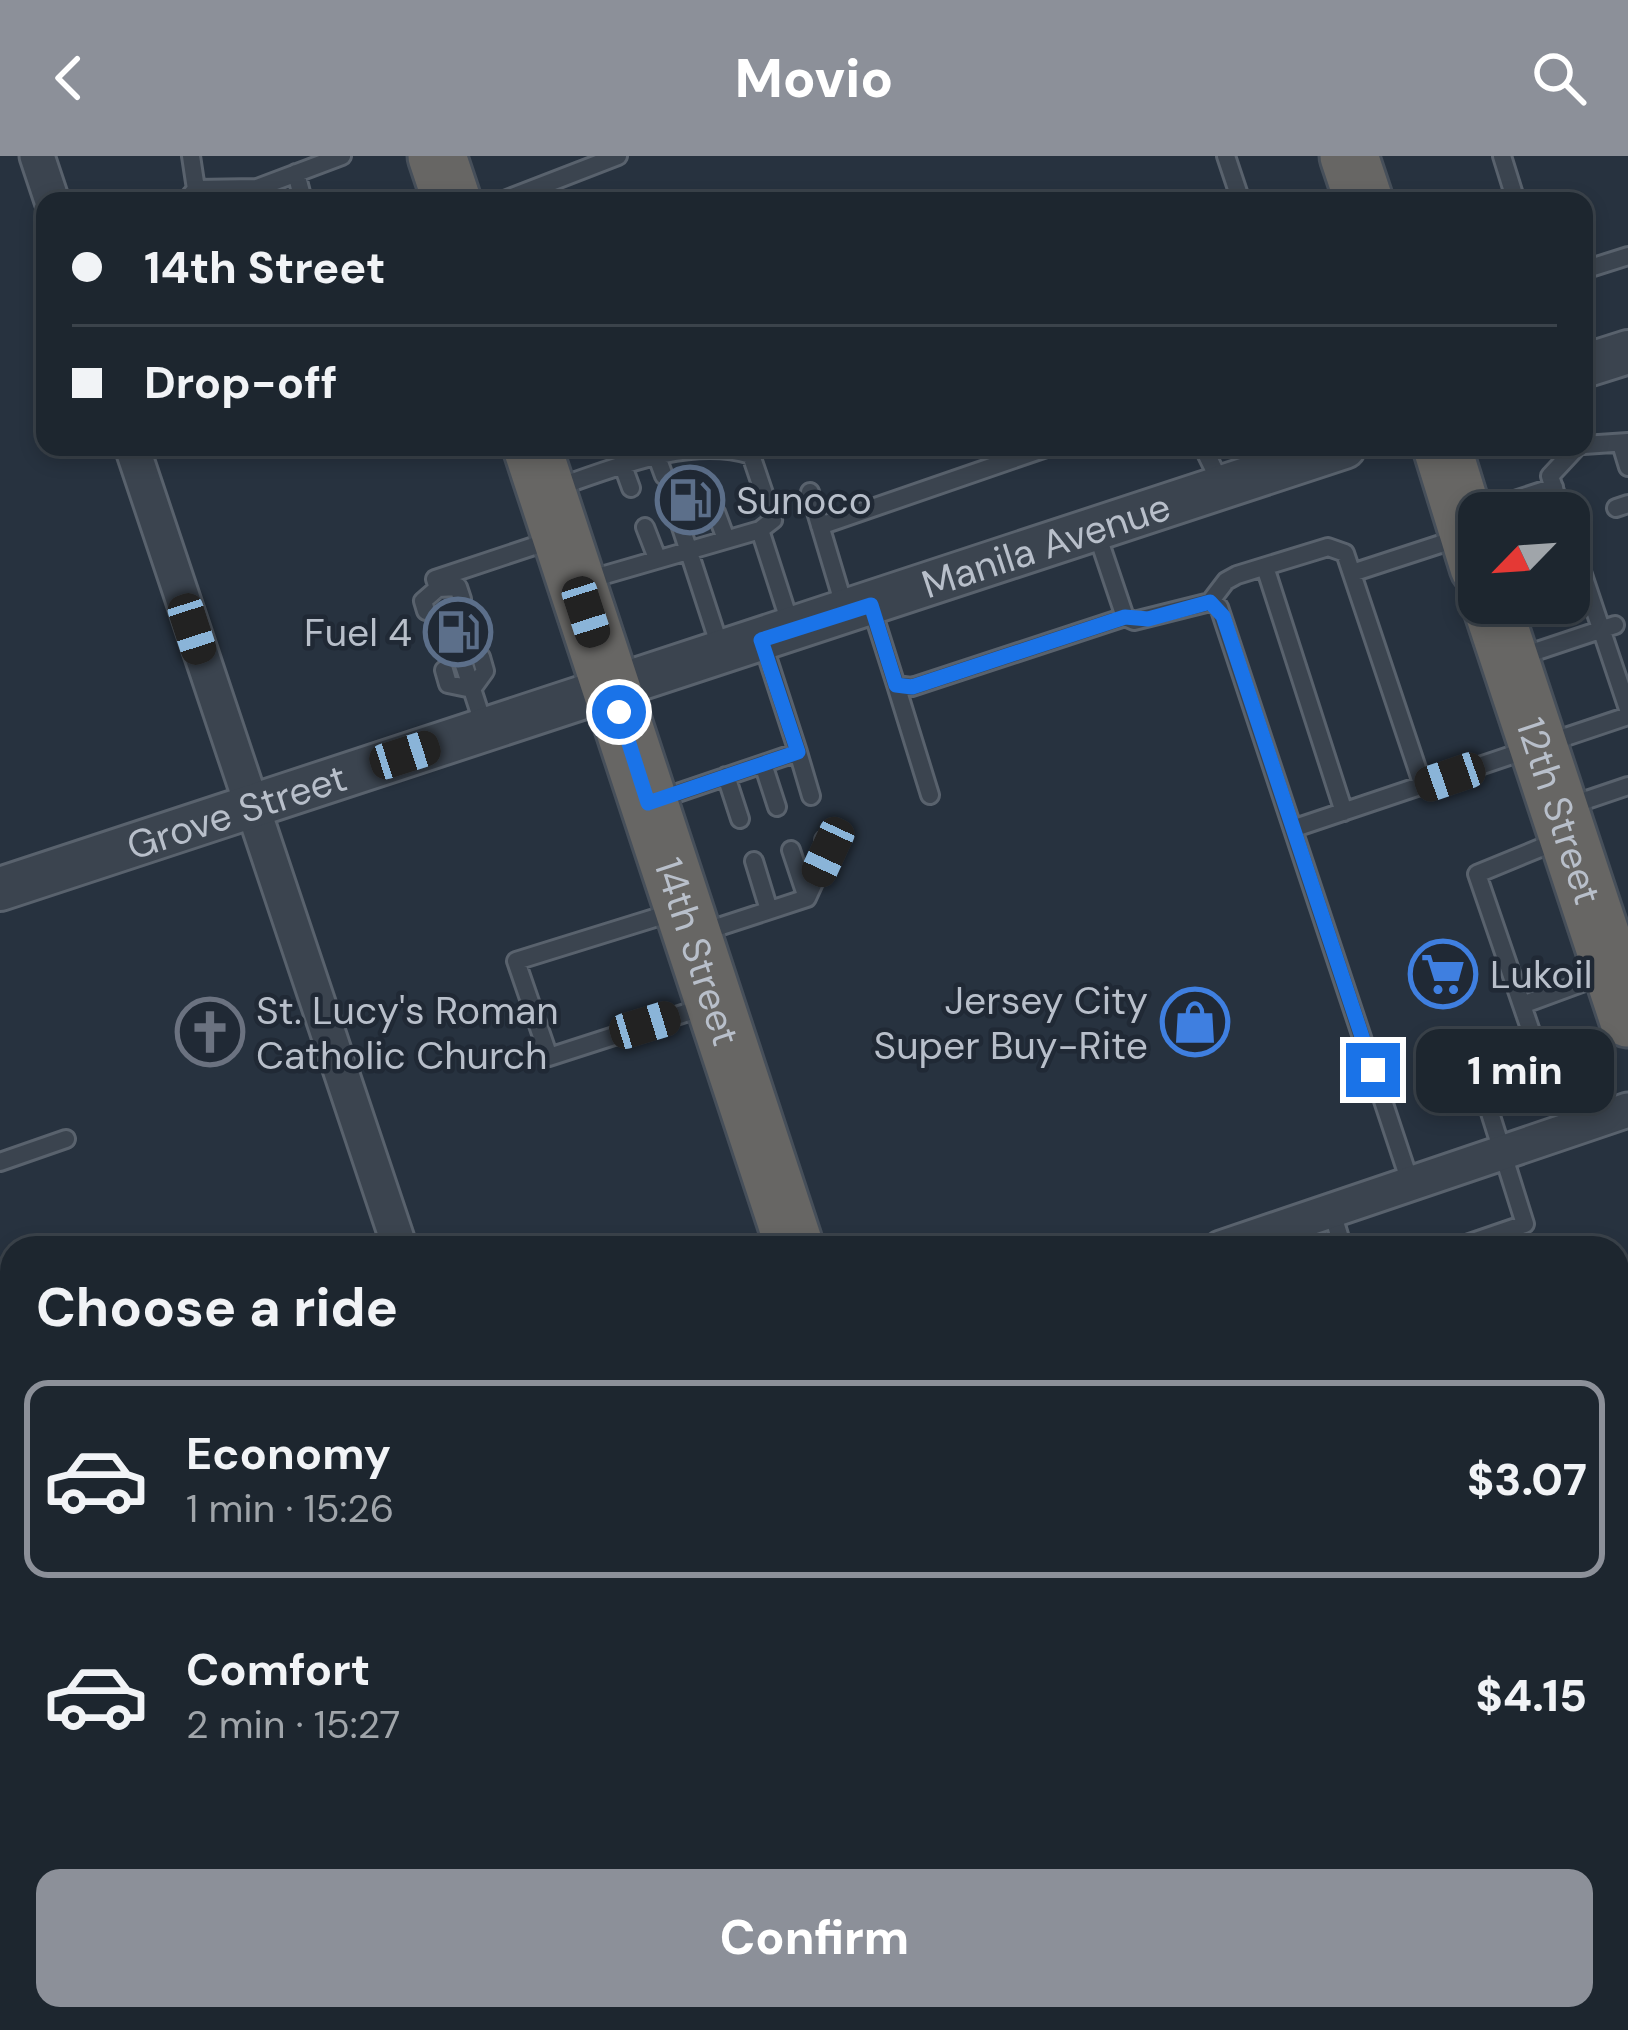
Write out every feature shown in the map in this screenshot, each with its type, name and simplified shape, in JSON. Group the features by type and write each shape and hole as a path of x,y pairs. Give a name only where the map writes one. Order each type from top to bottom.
{"highway":[{"path":"437,156 449,192"},
{"path":"1349,156 1361,192"},
{"path":"1445,456 1458,500"},
{"name":"14th Street","path":"554,515 791,1236"},
{"name":"12th Street","path":"1498,624 1623,998"}],"street":[{"path":"37,156 49,192"},
{"path":"1593,363 1628,352"},
{"path":"135,456 396,1236"},
{"name":"Manila Avenue","path":"611,689 1317,456"},
{"name":"Grove Street","path":"0,890 249,805 479,709 611,689"},
{"path":"1258,1236 1628,1110"}],"lane":[{"path":"191,156 191,192"},
{"path":"219,192 256,188 342,156"},
{"path":"524,192 617,156"},
{"path":"1226,156 1238,192"},
{"path":"1502,156 1513,192"},
{"path":"296,172 301,192"},
{"path":"1593,267 1628,256"},
{"path":"1593,445 1624,443 1628,467"},
{"path":"462,598 458,587 436,602 435,579 554,515 623,466 657,458 708,456"},
{"path":"554,515 657,558 760,530 772,520 751,456"},
{"path":"820,526 1023,456"},
{"path":"1209,456 1227,486 1254,456"},
{"path":"1556,492 1550,476 1571,456"},
{"path":"657,458 664,476"},
{"path":"623,466 631,488"},
{"path":"1546,492 1554,487"},
{"path":"810,492 820,526 896,685 930,795"},
{"path":"716,512 726,539"},
{"path":"677,515 688,549 759,641 811,796"},
{"path":"645,527 657,558"},
{"path":"759,641 760,530"},
{"path":"1096,530 1125,617"},
{"path":"1354,572 1458,543"},
{"path":"896,685 912,687 1125,617 1148,619 1210,602 1226,581 1338,547 1354,572 1423,786"},
{"path":"1265,567 1344,812"},
{"path":"1295,828 1628,712 1620,663 1590,572"},
{"path":"1210,602 1223,616 1412,1184"},
{"path":"1509,661 1608,627"},
{"path":"472,660 479,709"},
{"path":"444,670 448,684 479,709"},
{"path":"648,803 798,752"},
{"path":"763,764 777,807"},
{"path":"726,776 740,819"},
{"path":"1490,1236 1526,1224 1486,1100 1536,1054 1477,874 1628,786"},
{"path":"714,1004 613,1026 549,1058 516,962 558,958 688,922 770,910 807,898 828,852 824,840"},
{"path":"791,850 807,898"},
{"path":"754,862 770,910"},
{"path":"1522,1005 1623,998"},
{"path":"0,1162 66,1138"},
{"path":"1332,1212 1339,1236"}],"place":[{"name":"Sunoco","path":"690,500"},
{"name":"Fuel 4","path":"458,632"},
{"name":"Lukoil","path":"1443,974"},
{"name":"Jersey City Super Buy-Rite","path":"1195,1022"},
{"name":"St. Lucy's Roman Catholic Church","path":"210,1032"}],"route":[{"path":"619,712 648,803 798,752 761,640 871,605 896,685 912,687 1125,617 1148,619 1210,602 1223,616 1373,1070"}]}
